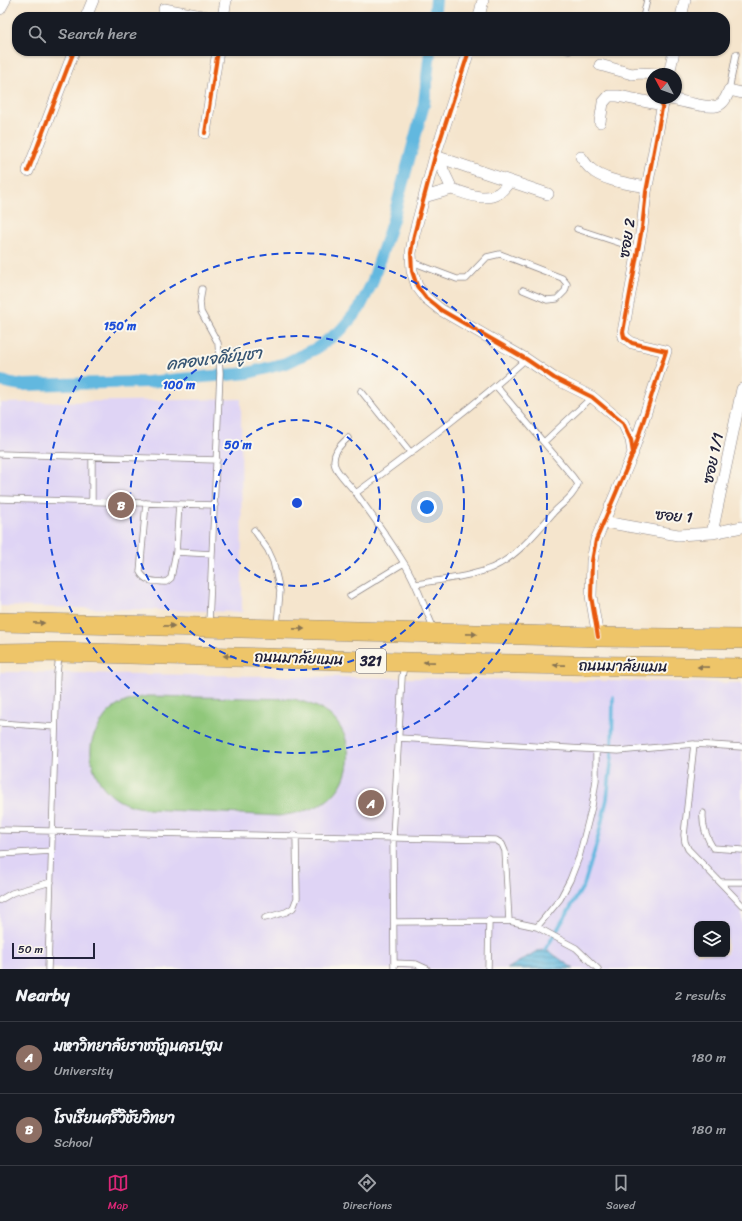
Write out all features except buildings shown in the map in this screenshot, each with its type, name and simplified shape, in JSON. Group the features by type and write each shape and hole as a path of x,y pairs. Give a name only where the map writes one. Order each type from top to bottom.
{"highway":[{"name":"ถนนมาลัยแมน","path":"0,622 598,637 742,639"},
{"name":"ถนนมาลัยแมน","path":"0,653 59,652 405,662 742,668"}],"street":[{"path":"0,9 5,0"},
{"path":"88,12 93,0"},
{"path":"224,12 226,0"},
{"path":"480,12 483,0"},
{"path":"682,12 685,0"},
{"path":"164,9 180,12"},
{"path":"28,171 72,56"},
{"path":"205,133 217,56"},
{"path":"467,56 424,196 411,252 412,271 417,286 426,298 441,310 526,359 554,378 592,397 623,423 631,440 632,453 605,522 596,540 592,561 591,596 598,637"},
{"path":"670,68 673,56"},
{"path":"600,65 632,74 646,74"},
{"path":"682,103 714,108 726,99 729,90 742,93"},
{"path":"600,122 603,104 609,96 646,98"},
{"name":"ซอย 2","path":"632,453 666,351 632,343 624,337 623,332 638,249 647,187 664,104"},
{"path":"437,157 548,194"},
{"path":"437,157 452,189"},
{"path":"581,157 591,170 602,176 647,187"},
{"path":"424,196 452,189 471,196 488,197 499,193 510,181"},
{"name":"ซอย 1/1","path":"712,533 742,389"},
{"name":"ซอย 1","path":"605,522 678,534 712,533 742,527"}],"lane":[{"path":"644,12 647,0"},
{"path":"729,90 736,54"},
{"path":"577,229 638,249"},
{"path":"412,262 458,279 466,279 487,257 500,254 562,278 567,284 565,291 557,299 547,300 523,290"},
{"path":"202,289 200,302 201,312 218,343 220,373 209,627"},
{"path":"356,493 411,453 496,386 526,359"},
{"path":"416,584 450,579 486,570 500,563 526,542 574,493 578,484 496,386"},
{"path":"361,391 411,453"},
{"path":"544,442 592,397"},
{"path":"348,438 340,445 336,452 334,459 335,467 356,493 404,562 416,584 436,633"},
{"path":"0,454 217,460"},
{"path":"92,457 92,502"},
{"path":"0,499 215,505"},
{"path":"146,503 140,572 148,581 166,582 170,580 176,552 179,504"},
{"path":"254,530 268,550 273,561 280,591 277,629"},
{"path":"176,552 212,554"},
{"path":"350,596 404,562"},
{"path":"48,969 55,727 59,652"},
{"path":"405,662 402,677 392,837 394,966 416,964 427,969"},
{"path":"0,723 55,727"},
{"path":"399,738 618,751 694,744 742,747"},
{"path":"694,744 684,835 685,842 688,849 742,905"},
{"path":"539,929 560,899 570,880 579,857 592,806 596,780 598,750"},
{"path":"703,813 702,822 708,840 713,848 742,850"},
{"path":"0,830 496,840 502,844 505,851 508,921"},
{"path":"265,918 286,912 293,908 298,898 296,835"},
{"path":"0,854 52,851"},
{"path":"0,900 12,893 51,882"},
{"path":"720,882 742,882"},
{"path":"488,969 489,920"},
{"path":"394,922 508,921 539,929 560,939 576,948 598,969"}],"shaded area":[{"path":"241,399 242,612 0,606 0,403"},
{"path":"0,672 742,683 742,969 0,969"}],"green space":[{"path":"148,696 294,699 314,706 332,717 344,735 348,756 344,778 332,796 320,805 293,814 279,816 149,809 123,803 106,790 96,775 91,758 92,741 102,721 111,710 126,702"}],"water":[{"path":"545,950 574,969 507,969 537,951"}],"waterway":[{"name":"คลองเจดีย์บูชา","path":"435,12 436,0"},
{"name":"คลองเจดีย์บูชา","path":"0,381 22,385 147,382 248,373 286,363 317,348 341,330 359,309 372,283 393,219 424,104 429,56"},
{"path":"545,950 584,885 596,846 607,799 612,756 613,697"}],"cycle path":[{"path":"28,171 72,56"},
{"path":"205,133 217,56"},
{"path":"467,56 435,156 414,235 411,253 412,271 417,286 426,298 441,310 526,359 554,378 592,397 623,423 631,440 633,453 596,540 592,561 591,596 598,637"},
{"path":"634,450 666,351 632,343 624,337 623,332 642,228 646,192 663,104"}],"place":[{"name":"โรงเรียนศรีวิชัยวิทยา","path":"121,505"},
{"name":"มหาวิทยาลัยราชภัฏนครปฐม","path":"371,803"}]}
